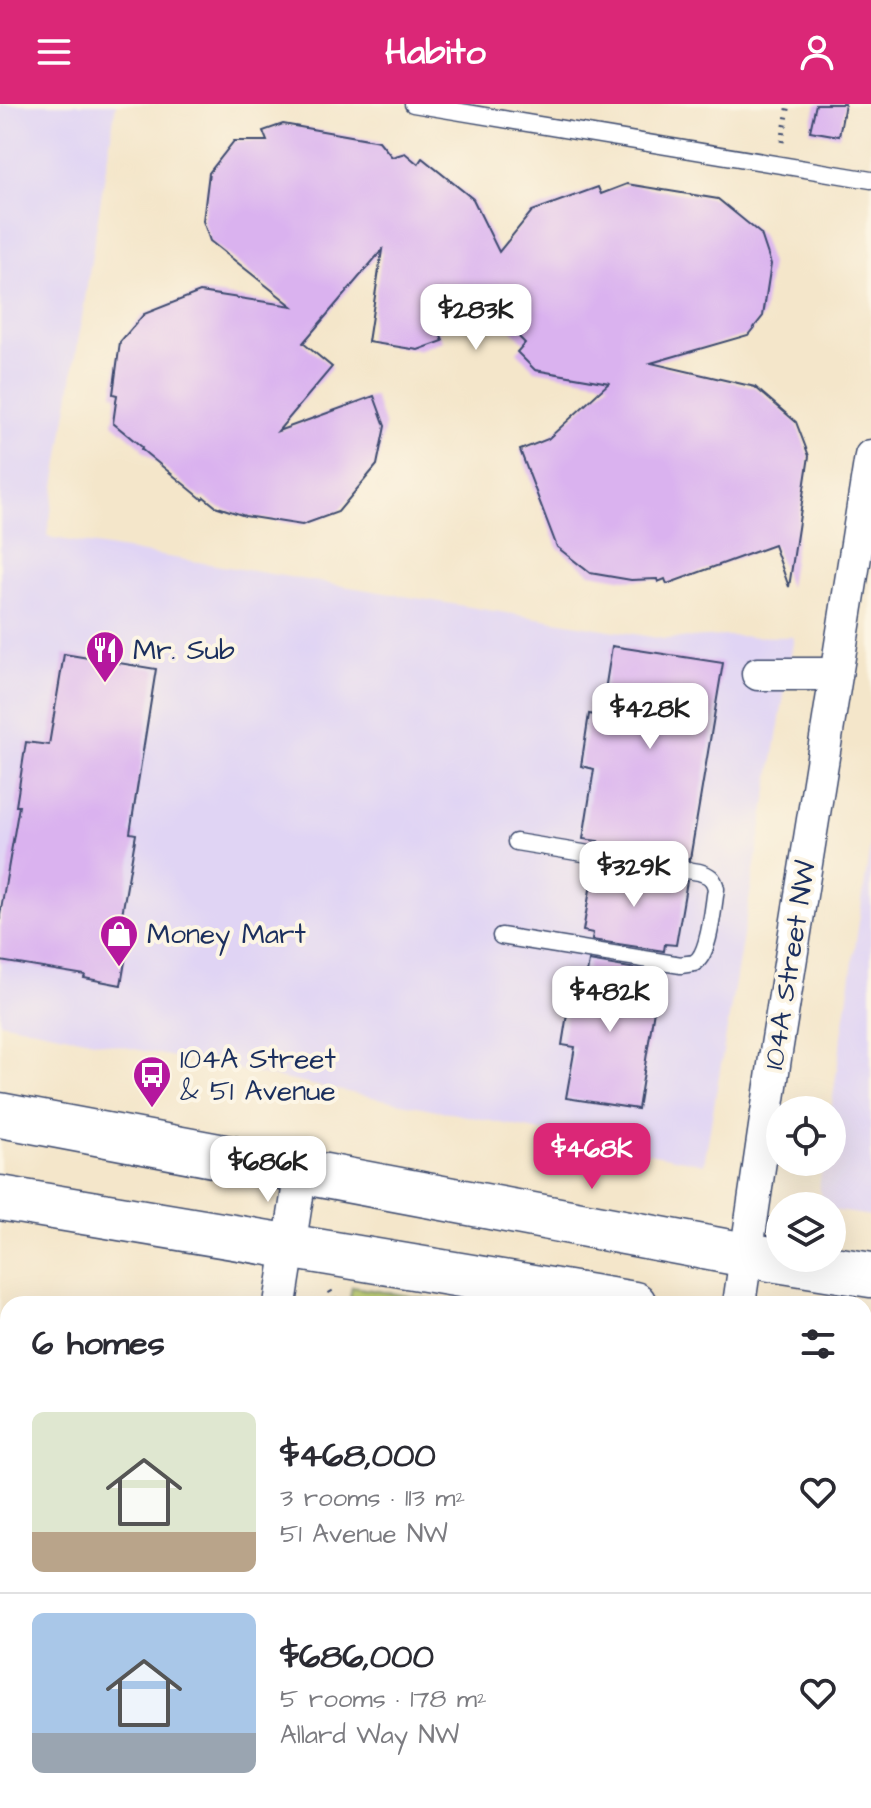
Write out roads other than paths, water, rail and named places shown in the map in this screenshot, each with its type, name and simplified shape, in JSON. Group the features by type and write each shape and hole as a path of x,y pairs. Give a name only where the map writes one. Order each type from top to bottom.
{"main road":[{"path":"0,1115 746,1255 871,1275"},
{"path":"0,1198 586,1296"}],"street":[{"name":"104A Street NW","path":"740,1296 871,456"},
{"path":"758,674 836,674"},
{"path":"281,1296 301,1171"}],"lane":[{"path":"413,104 871,180"},
{"path":"501,936 681,965 694,962 707,945 716,889 715,881 699,872 516,842"}],"place":[{"name":"Mr. Sub","path":"105,684"},
{"name":"Money Mart","path":"119,968"},
{"name":"104A Street & 51 Avenue","path":"152,1109"}]}
